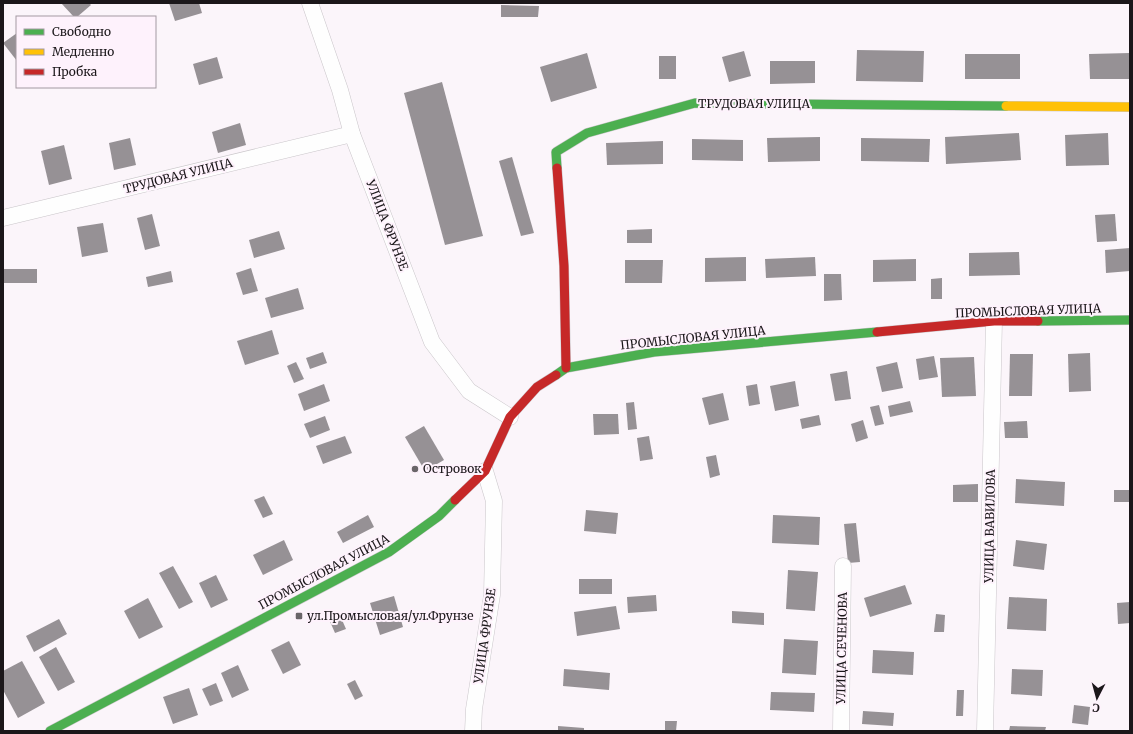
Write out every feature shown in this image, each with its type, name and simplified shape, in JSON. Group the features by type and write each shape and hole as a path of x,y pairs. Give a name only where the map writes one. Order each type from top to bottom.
{"street":[{"name":"УЛИЦА ФРУНЗЕ","path":"310,3 340,90 352,134 432,342 468,391 510,417"},
{"name":"ТРУДОВАЯ УЛИЦА","path":"566,368 564,266 556,152 587,133 695,103 1130,108"},
{"name":"ТРУДОВАЯ УЛИЦА","path":"3,218 352,134"},
{"name":"ПРОМЫСЛОВАЯ УЛИЦА","path":"50,731 389,552 439,516 485,471 510,417 537,387 566,368 654,352 994,321 1130,320"},
{"name":"УЛИЦА ВАВИЛОВА","path":"985,731 994,321"},
{"name":"УЛИЦА ФРУНЗЕ","path":"473,731 474,708 492,595 494,501 485,471"},
{"name":"УЛИЦА СЕЧЕНОВА","path":"841,731 843,566"}],"building":[{"path":"61,3 89,3 91,5 78,16 73,16"},
{"path":"169,3 199,3 202,13 175,21"},
{"path":"501,5 539,6 538,17 501,17"},
{"path":"16,34 16,60 3,43"},
{"path":"857,50 924,51 923,82 856,81"},
{"path":"744,51 751,76 729,82 722,57"},
{"path":"587,53 597,88 551,102 540,67"},
{"path":"1130,53 1130,79 1090,79 1089,54"},
{"path":"965,54 1020,54 1020,79 965,79"},
{"path":"659,56 676,56 676,79 659,79"},
{"path":"217,57 223,78 199,85 193,64"},
{"path":"770,61 815,61 815,83 770,84"},
{"path":"442,82 483,236 445,245 404,93"},
{"path":"240,123 246,145 218,153 212,132"},
{"path":"1019,133 1021,160 946,164 945,137"},
{"path":"1108,133 1109,165 1066,166 1065,135"},
{"path":"820,137 820,161 768,162 767,138"},
{"path":"130,138 136,165 114,170 109,143"},
{"path":"861,138 930,139 929,162 861,161"},
{"path":"692,139 743,140 743,161 692,160"},
{"path":"663,141 663,164 607,165 606,143"},
{"path":"64,145 72,179 49,185 41,151"},
{"path":"512,157 534,233 521,236 499,161"},
{"path":"152,214 160,246 145,250 137,218"},
{"path":"1115,214 1117,241 1097,242 1095,215"},
{"path":"103,223 108,252 82,257 77,227"},
{"path":"652,229 652,243 627,243 627,230"},
{"path":"279,231 285,249 254,258 249,240"},
{"path":"1130,248 1130,271 1106,273 1105,250"},
{"path":"1019,252 1020,275 969,276 969,253"},
{"path":"746,257 746,281 705,282 705,258"},
{"path":"815,257 816,276 766,278 765,259"},
{"path":"916,259 916,281 873,282 873,260"},
{"path":"625,260 663,260 662,283 625,283"},
{"path":"251,268 258,291 243,295 236,273"},
{"path":"3,269 37,269 37,283 3,283"},
{"path":"171,271 173,282 148,287 146,277"},
{"path":"824,274 841,274 842,300 824,301"},
{"path":"942,278 942,299 931,299 931,279"},
{"path":"298,288 304,309 271,318 265,298"},
{"path":"272,330 279,354 245,365 237,341"},
{"path":"323,352 327,363 310,369 306,358"},
{"path":"1090,353 1091,391 1069,392 1068,354"},
{"path":"1010,354 1033,354 1032,396 1009,396"},
{"path":"934,356 938,377 919,380 916,359"},
{"path":"974,357 976,396 942,397 940,358"},
{"path":"296,362 304,379 294,383 287,366"},
{"path":"897,362 903,388 882,392 876,367"},
{"path":"847,371 851,399 835,401 830,374"},
{"path":"795,381 799,406 775,411 770,386"},
{"path":"324,384 330,401 304,411 298,394"},
{"path":"757,384 760,404 749,406 746,386"},
{"path":"723,393 729,420 709,425 702,398"},
{"path":"910,401 913,412 890,417 888,406"},
{"path":"634,402 637,429 628,430 626,403"},
{"path":"879,405 884,424 875,426 870,407"},
{"path":"593,414 618,414 619,434 594,435"},
{"path":"819,415 821,425 802,429 800,419"},
{"path":"325,416 330,430 310,438 304,424"},
{"path":"863,420 868,438 856,442 851,424"},
{"path":"1027,421 1028,438 1005,438 1004,422"},
{"path":"424,426 444,460 425,471 405,437"},
{"path":"345,436 352,453 323,464 316,446"},
{"path":"649,436 653,459 640,461 637,438"},
{"path":"716,455 720,475 710,478 706,457"},
{"path":"1016,479 1065,482 1064,506 1015,503"},
{"path":"978,484 978,502 953,502 953,485"},
{"path":"1114,490 1130,490 1130,502 1114,502"},
{"path":"264,496 273,514 263,518 254,500"},
{"path":"586,510 618,513 616,534 584,531"},
{"path":"368,515 374,527 343,543 337,532"},
{"path":"773,515 820,517 819,545 772,543"},
{"path":"856,523 860,562 848,563 844,524"},
{"path":"284,540 293,560 263,575 253,555"},
{"path":"1016,540 1047,544 1044,570 1013,566"},
{"path":"173,566 193,602 179,609 159,573"},
{"path":"788,570 818,572 815,611 786,609"},
{"path":"216,575 228,600 211,608 199,583"},
{"path":"579,579 612,579 612,594 579,594"},
{"path":"905,585 912,604 870,617 864,598"},
{"path":"656,595 657,611 628,613 627,597"},
{"path":"394,596 403,627 380,635 370,603"},
{"path":"1009,597 1047,599 1046,631 1007,629"},
{"path":"148,598 163,627 139,639 124,611"},
{"path":"1130,602 1130,623 1118,624 1117,603"},
{"path":"616,606 620,629 577,636 574,612"},
{"path":"732,611 764,613 764,625 732,623"},
{"path":"339,613 346,629 335,633 328,617"},
{"path":"936,614 945,615 944,632 934,632"},
{"path":"59,619 67,634 34,652 26,636"},
{"path":"784,639 818,641 816,675 782,673"},
{"path":"289,641 301,665 283,674 271,650"},
{"path":"56,647 75,682 58,691 39,657"},
{"path":"873,650 914,652 913,675 872,673"},
{"path":"22,661 45,703 18,718 3,690 3,671"},
{"path":"238,665 249,690 232,698 221,673"},
{"path":"564,669 610,673 609,690 563,686"},
{"path":"1012,669 1043,670 1042,696 1011,694"},
{"path":"355,680 363,696 355,700 347,684"},
{"path":"216,683 223,701 210,706 202,689"},
{"path":"189,688 198,715 173,724 163,697"},
{"path":"957,690 964,690 963,716 956,716"},
{"path":"771,692 815,693 814,712 770,710"},
{"path":"1074,705 1090,707 1088,725 1072,723"},
{"path":"863,711 894,713 893,726 862,724"},
{"path":"665,721 677,721 676,731 665,731"},
{"path":"558,726 584,728 584,731 558,731"},
{"path":"1010,726 1046,727 1045,731 1009,731"}],"traffic: fast":[{"path":"557,168 556,152 587,133 695,103 1006,106"},
{"path":"1038,321 1130,320"},
{"path":"556,375 566,368 654,352 877,332"},
{"path":"50,731 389,552 439,516 455,500"}],"traffic: slow":[{"path":"1006,106 1130,107"}],"traffic: jam":[{"path":"557,168 564,266 566,368"},
{"path":"877,332 994,321 1038,321"},
{"path":"455,500 485,471 510,417 537,387 556,375"}],"place":[{"name":"Островок","path":"415,469"},
{"name":"ул.Промысловая/ул.Фрунзе","path":"299,616"}]}
